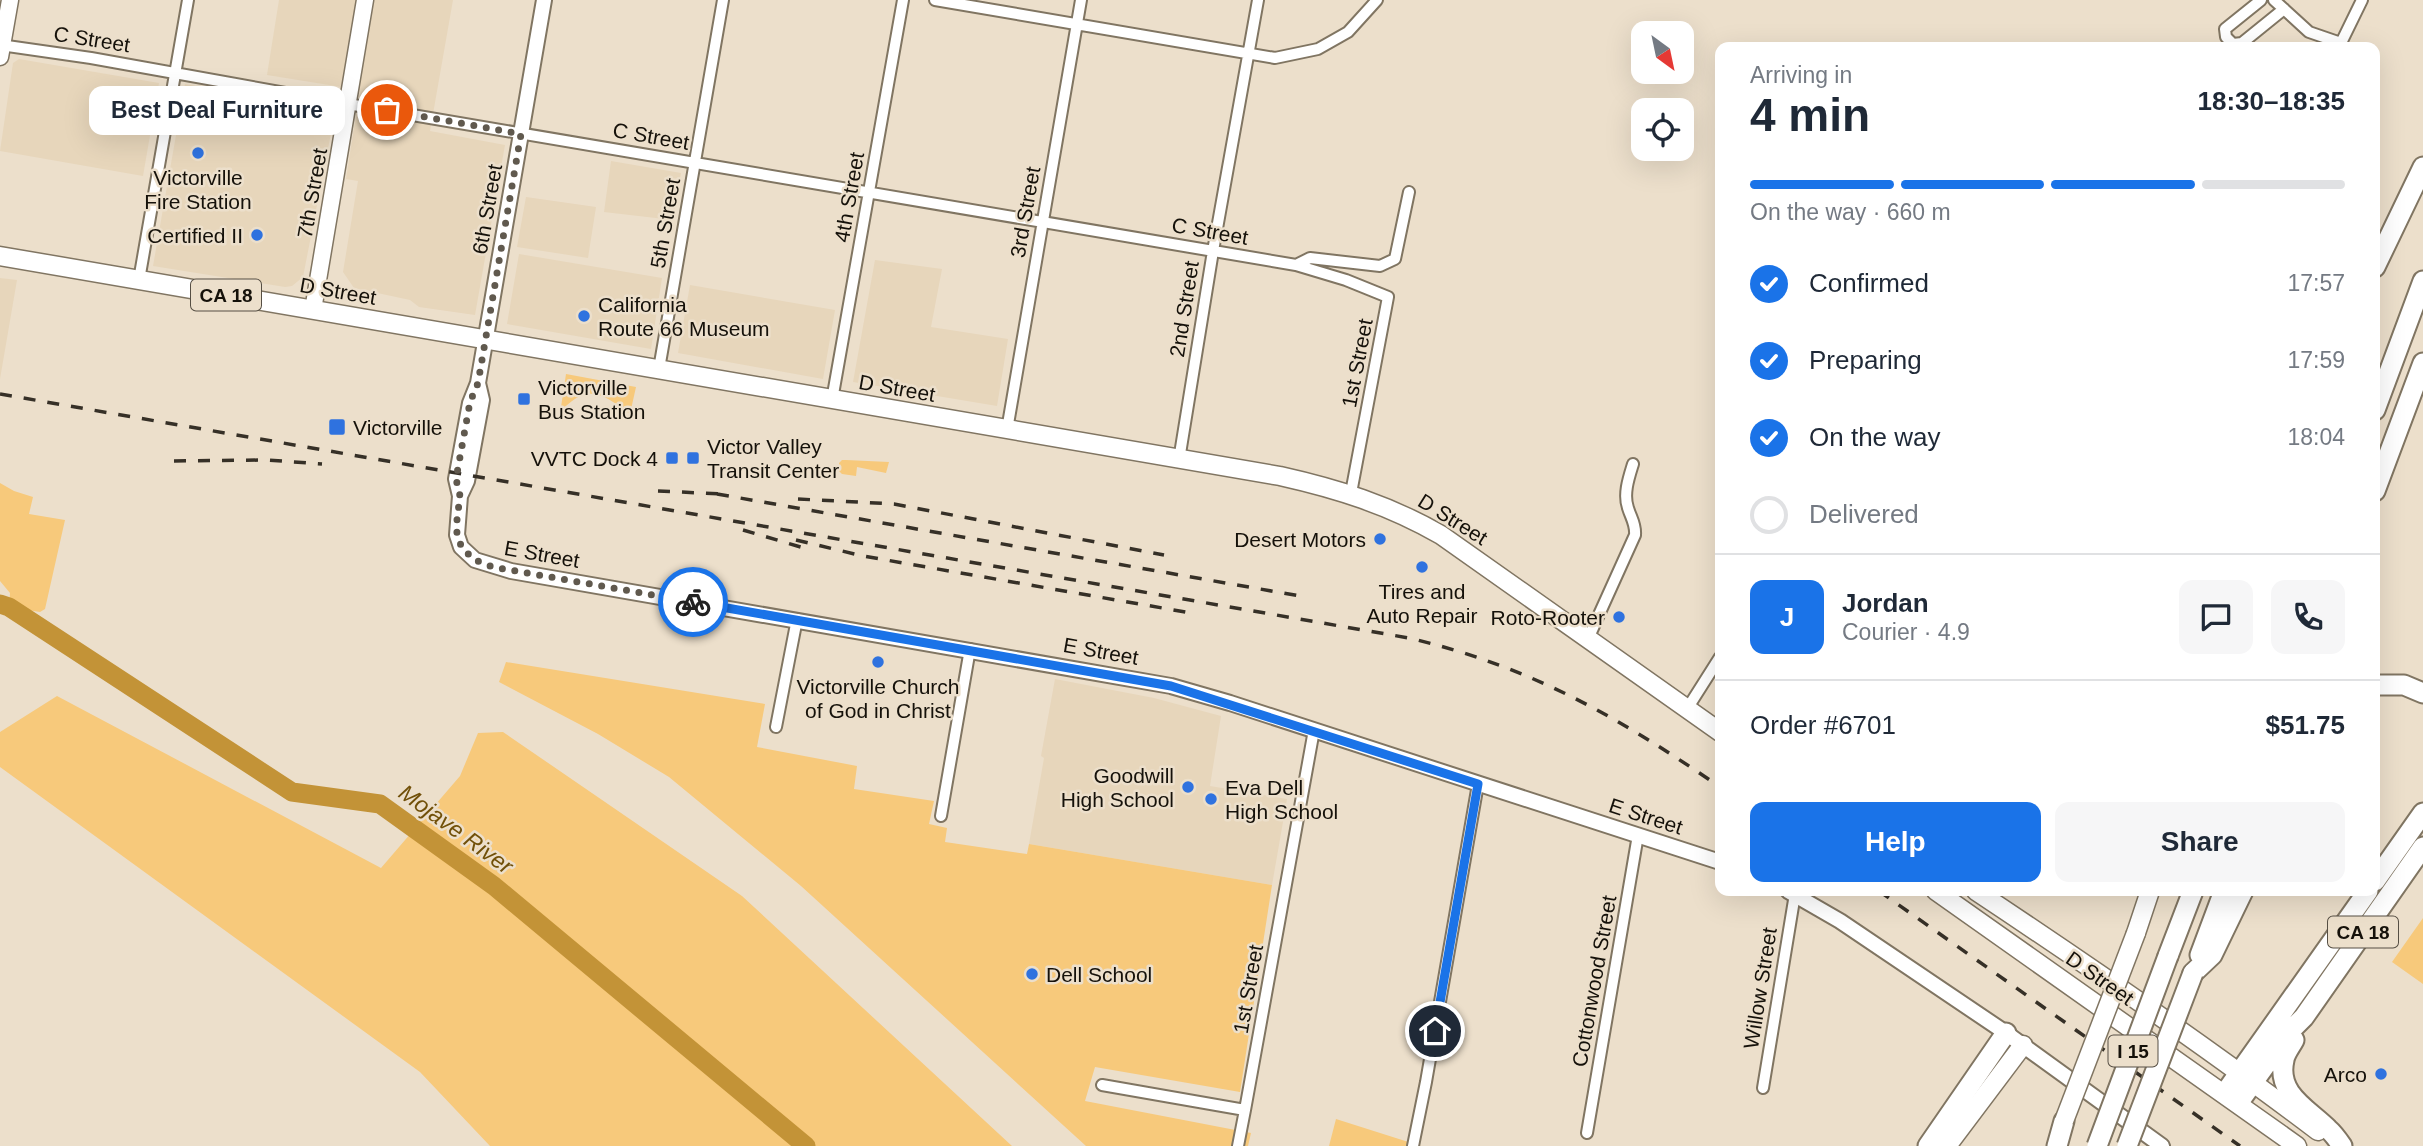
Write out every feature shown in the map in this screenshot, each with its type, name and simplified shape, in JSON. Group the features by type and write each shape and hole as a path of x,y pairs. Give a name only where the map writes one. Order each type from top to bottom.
{"highway":[{"path":"2380,257 2423,167"},
{"path":"2380,397 2423,282"},
{"path":"2380,371 2399,346"},
{"path":"2380,478 2423,363"},
{"path":"2380,684 2404,685 2423,693"},
{"path":"2380,874 2423,813"},
{"name":"CA 18","path":"2246,1077 2304,1017 2423,848"},
{"name":"I 15","path":"2097,1146 2191,896"},
{"name":"I 15","path":"2127,1146 2222,896"},
{"path":"2193,973 2212,955 2242,896"},
{"path":"2232,1097 2365,896"},
{"path":"2304,1017 2284,1059 2286,1086 2295,1102 2330,1130 2340,1146"},
{"path":"1928,1146 2006,1032"}],"main road":[{"path":"1,49 10,0"},
{"name":"7th Street","path":"313,310 365,0"},
{"name":"D Street","path":"0,256 1280,476 1351,493 1395,510 1441,535 1715,729"},
{"name":"D Street","path":"1948,896 2297,1146"},
{"name":"D Street","path":"1984,896 2088,965 2340,1146"},
{"path":"2059,1136 2148,896"},
{"path":"1947,1146 2023,1045"}],"street":[{"path":"139,280 188,0"},
{"name":"6th Street","path":"461,547 456,528 460,496 456,479 470,402 478,383 544,0"},
{"name":"5th Street","path":"659,369 723,0"},
{"name":"4th Street","path":"832,400 903,0"},
{"path":"935,0 1275,58 1318,49 1348,32 1377,0"},
{"name":"3rd Street","path":"1007,430 1081,0"},
{"name":"2nd Street","path":"1179,460 1258,0"},
{"path":"2231,42 2226,37 2225,29 2261,0"},
{"path":"2274,0 2309,32 2338,42"},
{"path":"2341,42 2362,0"},
{"path":"2243,42 2284,9"},
{"name":"C Street","path":"1,49 175,72 521,134 1296,265"},
{"path":"1296,265 1310,258 1380,266 1395,260 1409,192"},
{"name":"1st Street","path":"1296,265 1346,280 1388,298 1351,493"},
{"path":"1588,639 1635,535 1636,526 1626,505 1627,485 1633,464"},
{"name":"E Street","path":"461,547 475,560 493,567 1171,686 1715,860"},
{"path":"776,727 797,619"},
{"path":"941,816 970,649"},
{"path":"1687,709 1715,665"},
{"name":"1st Street","path":"1240,1145 1314,730"},
{"path":"1413,1146 1478,784"},
{"name":"Cottonwood Street","path":"1587,1133 1639,835"},
{"name":"Willow Street","path":"1763,1088 1791,896"},
{"path":"1796,896 1840,921 2006,1032 2162,1146"},
{"path":"1102,1085 1245,1110"}],"shaded area":[{"path":"279,0 453,0 430,131 505,145 475,315 419,307 410,300 354,288 343,272 358,181 346,179 360,90 267,75"},
{"path":"19,59 159,83 143,176 0,151 13,63"},
{"path":"185,84 332,111 334,118 303,277 292,286 153,266"},
{"path":"611,161 681,173 673,220 604,212"},
{"path":"526,197 596,207 588,258 517,247"},
{"path":"519,254 662,278 651,349 507,324"},
{"path":"875,260 942,269 931,327 1008,339 997,406 853,382"},
{"path":"0,278 17,280 0,379"},
{"path":"690,285 835,310 823,379 678,353"},
{"path":"566,374 636,387 630,414 597,394 582,395 564,408 561,407"},
{"path":"842,460 889,462 886,473 857,467 856,476 839,471 839,463"},
{"path":"0,483 33,497 29,514 65,520 45,609 40,612 9,607 10,593 0,581"},
{"path":"506,662 765,704 757,747 857,766 854,789 934,801 929,824 947,828 945,842 1027,854 1029,844 1272,885 1240,1092 1095,1067 1085,1101 1251,1133 1248,1146 1086,1146 801,886 669,777 598,734 499,682"},
{"path":"1055,679 1154,698 1221,716 1210,786 1287,799 1272,885 1029,844"},
{"path":"57,696 381,868 460,776 478,733 503,732 742,896 1012,1146 490,1146 420,1072 0,767 0,732"},
{"path":"2423,918 2423,984 2392,962"},
{"path":"1336,1119 1421,1146 1329,1146"}],"waterway":[{"name":"Mojave River","path":"0,604 9,607 292,792 380,804 494,886 806,1146"}],"railway":[{"path":"0,394 1409,638 1453,650 1535,679 1646,738 1715,784"},
{"path":"174,461 267,460 322,464"},
{"path":"658,491 724,494"},
{"path":"717,494 1300,596"},
{"path":"798,499 894,504 1164,555"},
{"path":"743,530 804,548"},
{"path":"796,540 863,556 1191,613"},
{"path":"1886,896 2240,1146"}],"way so far":[{"path":"387,110 521,134 478,383 470,402 456,479 460,496 456,528 461,547 475,560 493,567 693,602"}],"place":[{"name":"Best Deal Furniture","path":"387,110"},
{"name":"Victorville Fire Station","path":"198,153"},
{"name":"Certified II","path":"257,235"},
{"name":"California Route 66 Museum","path":"584,316"},
{"name":"Victorville Bus Station","path":"524,399"},
{"name":"Victorville","path":"337,427"},
{"name":"VVTC Dock 4","path":"672,458"},
{"name":"Victor Valley Transit Center","path":"693,458"},
{"name":"Desert Motors","path":"1380,539"},
{"name":"Tires and Auto Repair","path":"1422,567"},
{"name":"Roto-Rooter","path":"1619,617"},
{"name":"Victorville Church of God in Christ","path":"878,662"},
{"name":"Goodwill High School","path":"1188,787"},
{"name":"Eva Dell High School","path":"1211,799"},
{"name":"Dell School","path":"1032,974"},
{"name":"Arco","path":"2381,1074"}],"route":[{"path":"693,602 1171,686 1478,784 1435,1031"}]}
